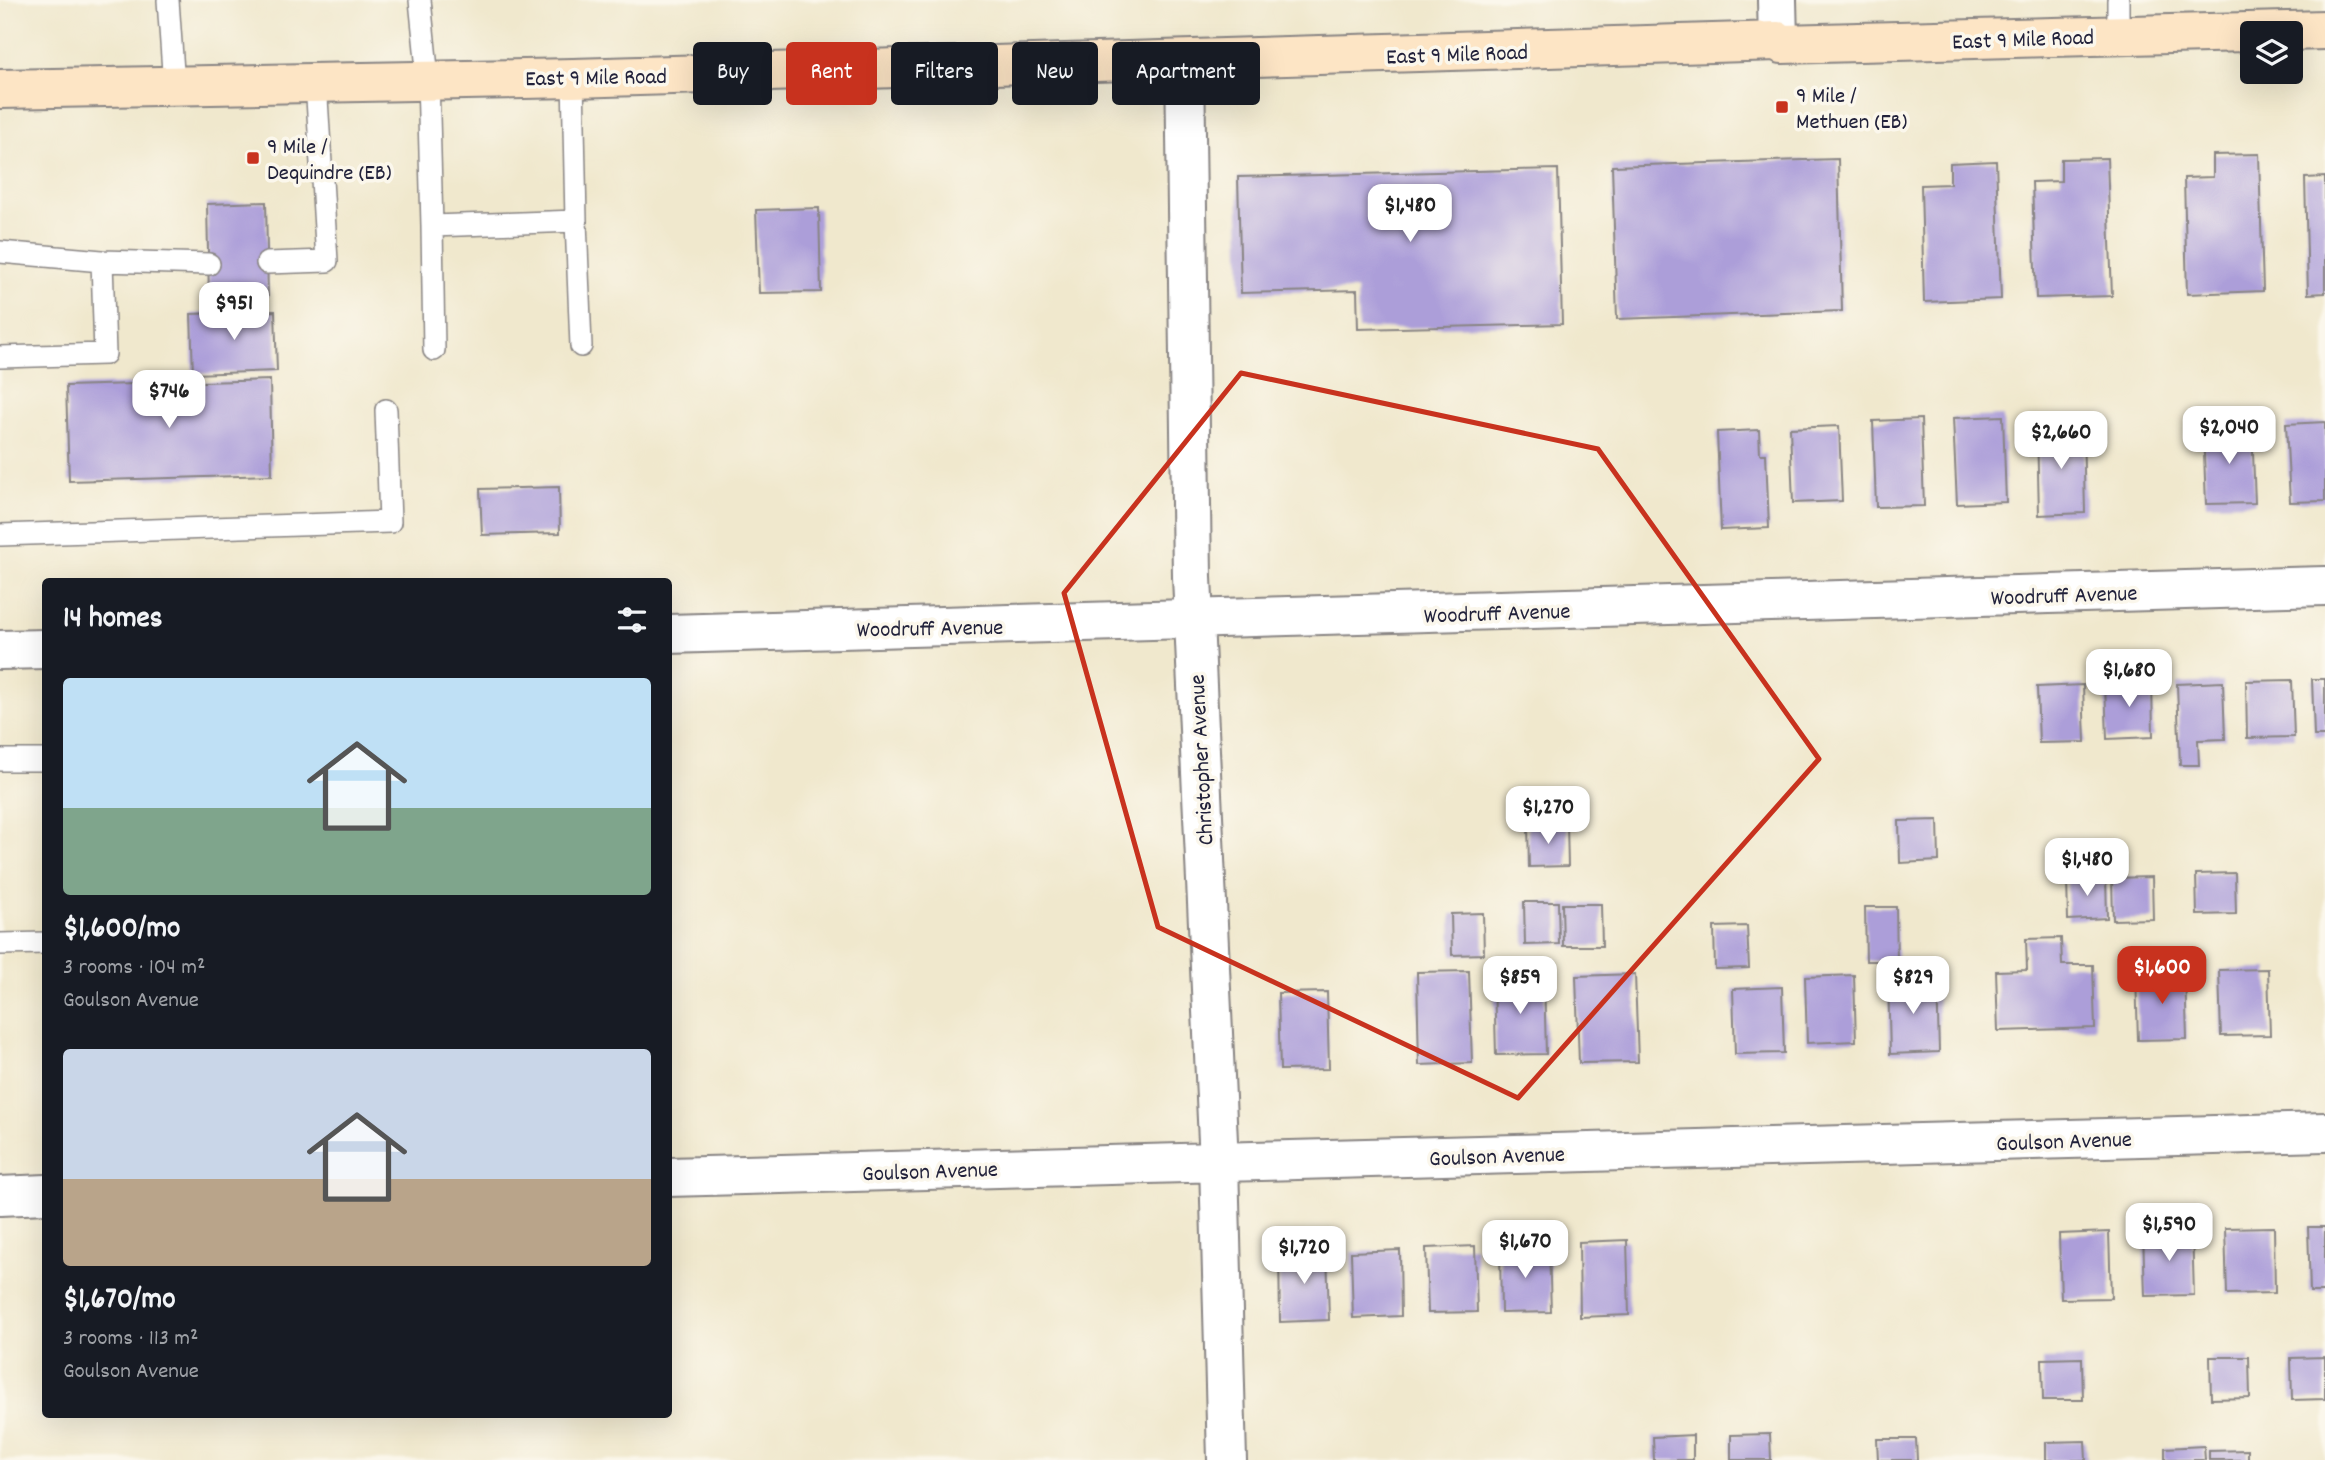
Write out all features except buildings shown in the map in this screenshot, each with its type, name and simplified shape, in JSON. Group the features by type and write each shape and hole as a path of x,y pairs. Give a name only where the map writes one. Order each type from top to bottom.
{"main road":[{"name":"East 9 Mile Road","path":"1260,58 1778,41 1782,44 2118,18 2325,30"},
{"name":"East 9 Mile Road","path":"0,89 573,78 1112,62"}],"street":[{"path":"1777,0 1778,41"},
{"name":"Christopher Avenue","path":"1186,105 1195,621 1219,1163 1227,1460"},
{"name":"Woodruff Avenue","path":"672,634 1195,621 2325,586"},
{"path":"0,650 42,649"},
{"name":"Goulson Avenue","path":"672,1177 2325,1132"},
{"path":"0,1196 42,1195"}],"lane":[{"path":"168,0 174,86"},
{"path":"420,0 428,79 434,349"},
{"path":"573,78 581,346"},
{"path":"267,262 327,261 316,82"},
{"path":"432,226 576,221"},
{"path":"0,252 102,261 209,264"},
{"path":"0,357 105,354 102,261"},
{"path":"0,535 390,522 386,410"},
{"path":"0,760 42,760"},
{"path":"0,944 42,943"}],"highlighted area":[{"path":"1241,373 1598,449 1819,759 1518,1098 1158,927 1064,593"}],"place":[{"name":"9 Mile / Methuen (EB)","path":"1782,107"},
{"name":"9 Mile / Dequindre (EB)","path":"253,158"}]}
